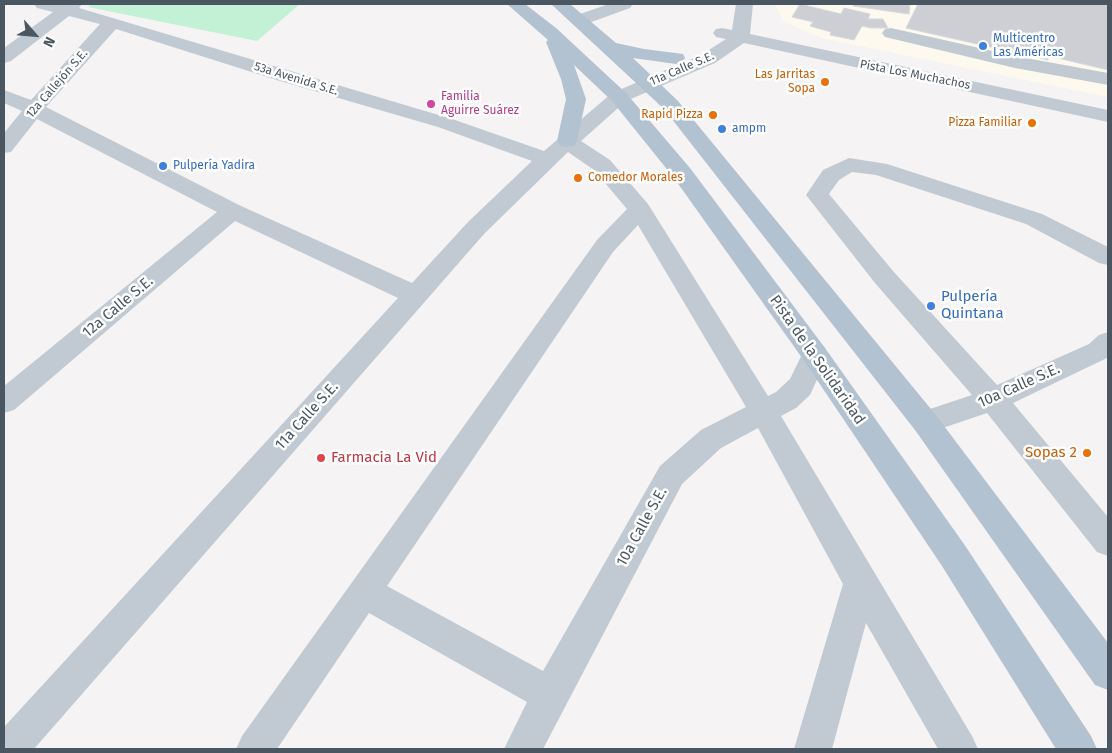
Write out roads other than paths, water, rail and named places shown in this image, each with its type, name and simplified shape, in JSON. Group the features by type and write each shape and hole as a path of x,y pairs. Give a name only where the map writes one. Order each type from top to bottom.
{"main road":[{"name":"Pista de la Solidaridad","path":"515,4 550,32 619,97 682,173 815,355 953,555 1078,749"},
{"path":"559,4 610,47 671,105 925,422 1108,672"},
{"path":"550,32 570,79 576,99 557,150"},
{"path":"610,47 684,64 671,84 668,94 671,105"}],"street":[{"name":"53a Avenida S.E.","path":"43,4 70,7 287,77 445,123 557,150 602,165 640,210 764,413 860,582 959,749"},
{"path":"580,20 624,4"},
{"name":"11a Calle S.E.","path":"9,749 476,228 557,150 643,78 684,64 706,45 731,35 740,4"},
{"path":"731,35 744,4"},
{"path":"749,4 760,22 773,33 790,43 824,56"},
{"path":"4,57 70,7"},
{"name":"12a Callejón S.E.","path":"4,147 34,108 112,22"},
{"path":"891,34 1015,62 1108,79"},
{"name":"Pista Los Muchachos","path":"731,35 1108,116"},
{"path":"684,64 791,54 824,56"},
{"path":"1007,94 1013,77 1015,62"},
{"path":"4,96 34,108 233,211 415,295"},
{"path":"1108,257 1034,219 879,169 849,165 831,175 817,194 884,277 993,400 1108,541"},
{"path":"255,749 605,246 640,210"},
{"name":"12a Calle S.E.","path":"4,402 233,211"},
{"name":"10a Calle S.E.","path":"925,422 993,400 1105,351"},
{"name":"10a Calle S.E.","path":"523,749 550,695 671,476 711,439 786,400 800,387 815,355"},
{"path":"812,749 860,582"},
{"path":"365,592 550,695"}],"place":[{"name":"Multicentro Las Américas","path":"983,46"},
{"name":"Las Jarritas Sopa","path":"825,82"},
{"name":"Familia Aguirre Suárez","path":"431,104"},
{"name":"Rapid Pizza","path":"713,115"},
{"name":"Pizza Familiar","path":"1032,123"},
{"name":"ampm","path":"722,129"},
{"name":"Pulpería Yadira","path":"163,166"},
{"name":"Comedor Morales","path":"578,178"},
{"name":"Pulpería Quintana","path":"931,306"},
{"name":"Sopas 2","path":"1087,453"},
{"name":"Farmacia La Vid","path":"321,458"}]}
